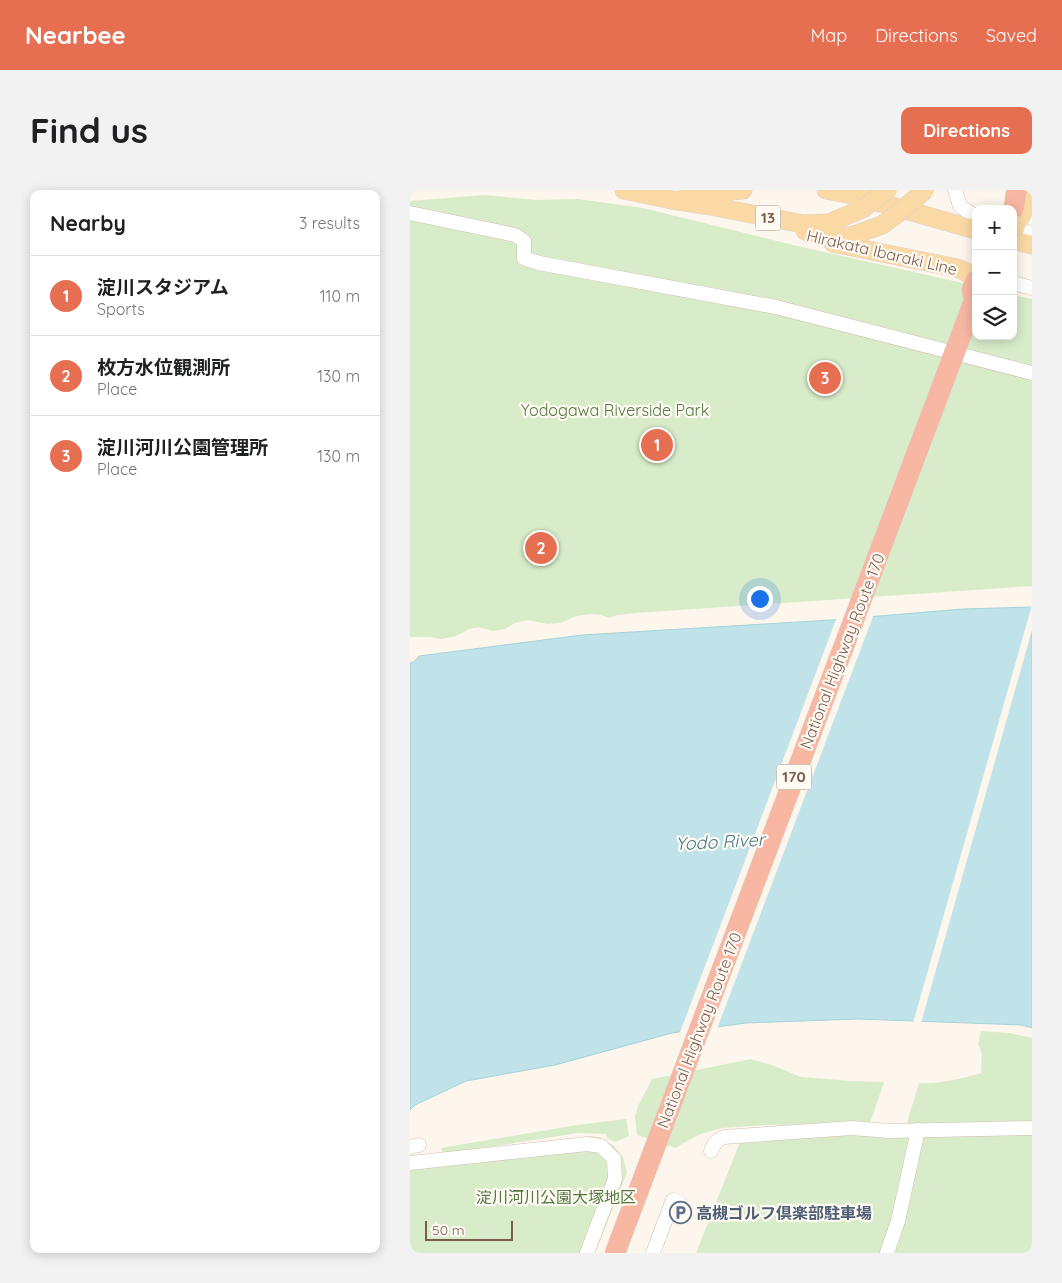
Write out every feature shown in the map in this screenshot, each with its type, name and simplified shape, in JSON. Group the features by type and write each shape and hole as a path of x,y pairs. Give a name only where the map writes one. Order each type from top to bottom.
{"highway":[{"name":"National Highway Route 170","path":"615,1253 973,295"}],"main road":[{"name":"13","path":"624,190 803,224 829,223 862,209 888,190"},
{"path":"672,200 705,192 743,190"},
{"path":"826,190 853,195 972,229"},
{"name":"13","path":"672,200 708,213 783,228 842,237 882,225 925,190"},
{"path":"1017,218 1032,245"},
{"name":"Hirakata Ibaraki Line","path":"783,228 831,242 958,268 968,272 972,281"}],"street":[{"path":"955,190 960,206 972,215"},
{"path":"410,213 515,235 524,241 524,258 539,263 776,307 1032,373"},
{"path":"1017,216 1032,233"},
{"path":"1017,284 1032,288"},
{"path":"711,1151 713,1144 718,1139 724,1137 852,1128 888,1131 1032,1128"},
{"path":"887,1253 898,1221 918,1130"},
{"path":"410,1163 587,1144 601,1146 614,1159 615,1179 587,1253"},
{"path":"653,1253 673,1200 679,1202"}],"green space":[{"name":"Yodogawa Riverside Park","path":"485,195 536,200 578,199 643,208 793,245 972,285 972,340 1017,340 1017,296 1032,299 1032,586 636,613 609,618 590,614 577,616 560,623 547,624 528,620 515,623 505,629 493,631 479,627 469,629 456,636 441,639 410,637 410,201"},
{"path":"981,1031 1009,1033 1032,1038 1032,1125 906,1126 919,1083 950,1081 981,1073 982,1054 978,1044"},
{"path":"751,1059 801,1077 884,1082 870,1123 722,1128 698,1135 675,1148 637,1135 635,1117 638,1106 652,1079"},
{"path":"626,1119 629,1136 615,1142 607,1138 606,1134 578,1133 443,1154 441,1148 577,1125"},
{"path":"1032,1131 1032,1253 696,1253 740,1142 821,1134"},
{"name":"淀川河川公園大塚地区","path":"591,1136 599,1137 613,1145 623,1157 627,1173 595,1253 410,1253 410,1161"}],"water":[{"name":"Yodo River","path":"1032,607 1032,1028 1022,1025 858,1019 746,1023 672,1033 555,1065 466,1081 415,1105 410,1110 410,663 414,662 419,656 582,635 831,620 963,609"}],"pier":[{"path":"1032,605 1032,630 921,1023 913,1023"},
{"path":"874,614 717,1029 679,1035 837,617"}],"place":[{"name":"淀川河川公園管理所","path":"825,378"},
{"name":"淀川スタジアム","path":"657,445"},
{"name":"枚方水位観測所","path":"541,548"},
{"name":"高槻ゴルフ倶楽部駐車場","path":"680,1213"}]}
